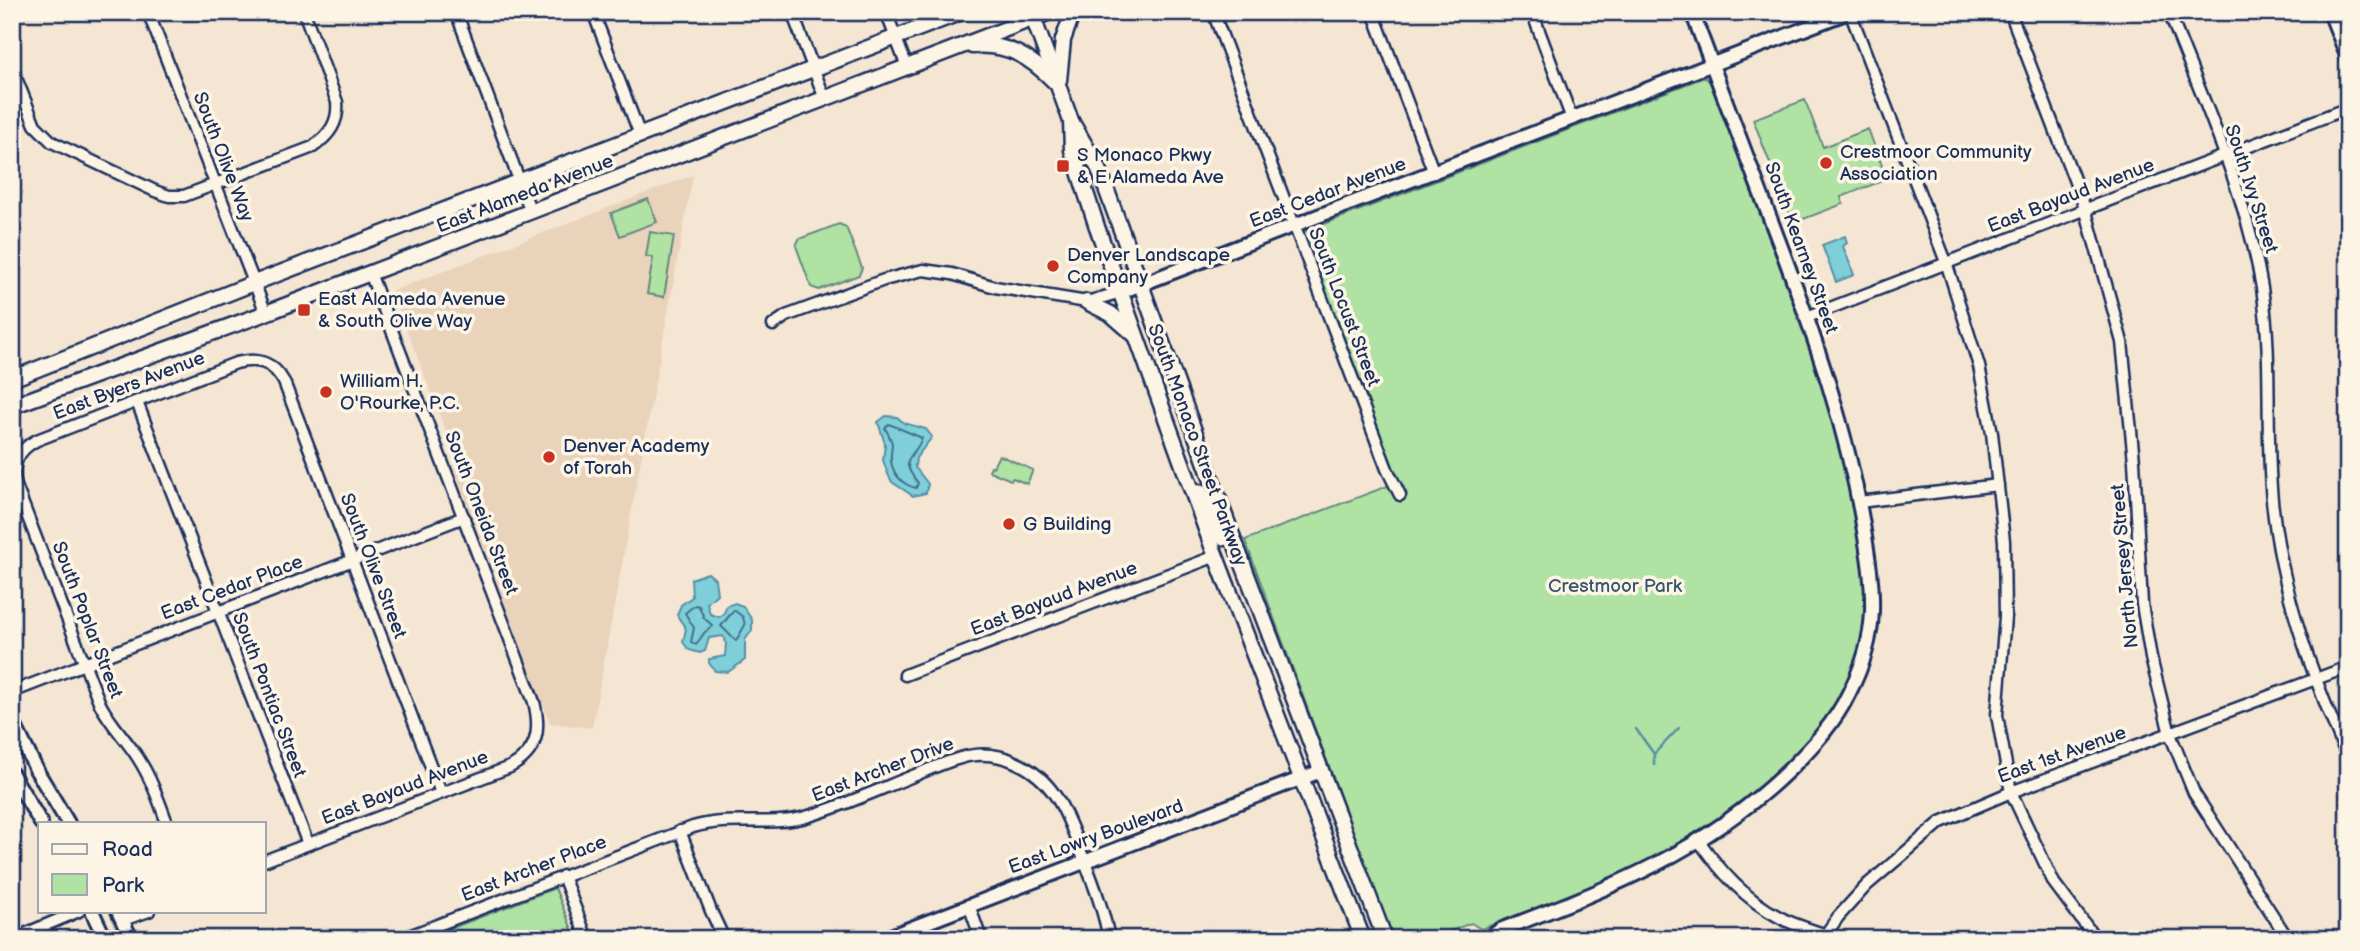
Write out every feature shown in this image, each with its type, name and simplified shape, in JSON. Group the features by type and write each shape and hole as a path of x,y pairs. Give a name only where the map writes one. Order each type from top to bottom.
{"main road":[{"name":"East Alameda Avenue","path":"12,379 254,283 962,12"},
{"name":"East Alameda Avenue","path":"12,406 266,313 825,99 1033,15 1049,12"},
{"path":"1058,85 1064,34 1073,12"},
{"name":"South Monaco Street Parkway","path":"1033,15 1071,121 1099,169 1233,538 1385,939"},
{"path":"956,48 987,45 1013,50 1038,65 1058,85"},
{"name":"South Monaco Street Parkway","path":"1071,121 1070,142 1077,169 1136,336 1216,556 1363,939"},
{"path":"1087,302 1111,314 1136,336"},
{"path":"1188,478 1206,499 1217,530 1223,538 1233,538"},
{"path":"1216,556 1234,567 1247,600 1266,626"}],"street":[{"name":"South Olive Way","path":"148,12 266,313"},
{"path":"12,68 36,125 52,142 62,149 169,196 188,195 313,147 333,129 338,110 337,102 304,12"},
{"path":"456,12 531,212"},
{"path":"593,12 640,135"},
{"path":"792,12 825,99"},
{"path":"886,12 907,67"},
{"name":"South Locust Street","path":"1213,12 1387,469 1400,495"},
{"path":"1373,12 1434,173"},
{"path":"1532,12 1572,118"},
{"name":"South Kearney Street","path":"1488,939 1500,930 1620,884 1699,841 1762,795 1813,746 1834,719 1860,670 1869,639 1872,612 1867,548 1842,424 1807,317 1692,12"},
{"path":"1849,12 1946,262 1979,366 1992,433 2004,541 2005,617 1997,715 2011,792 2054,883 2096,939"},
{"name":"East Cedar Avenue","path":"773,325 786,316 884,280 923,270 995,287 1087,302 1121,292 1434,173 1849,12"},
{"name":"North Jersey Street","path":"2010,12 2085,208 2122,342 2133,449 2142,604 2151,659 2170,734 2194,793 2288,939"},
{"name":"South Ivy Street","path":"2169,12 2225,157 2249,228 2266,325 2270,383 2269,461 2276,535 2292,610 2315,679 2348,758"},
{"path":"2330,12 2348,58"},
{"name":"East Bayaud Avenue","path":"1807,317 2348,108"},
{"name":"South Oneida Street","path":"370,273 534,702 537,727"},
{"name":"East Byers Avenue","path":"17,458 22,449 37,440 236,363 261,360"},
{"name":"South Olive Street","path":"261,360 273,367 284,382 441,793"},
{"name":"South Pontiac Street","path":"137,402 308,844"},
{"name":"South Poplar Street","path":"17,458 14,472 16,486 105,713 139,760 167,822"},
{"path":"1859,502 1998,485"},
{"name":"East Cedar Place","path":"12,692 464,517"},
{"name":"East Bayaud Avenue","path":"905,675 1216,556"},
{"name":"East 1st Avenue","path":"1826,934 1867,886 1941,822 2011,792 2348,667"},
{"path":"12,720 37,771 67,822"},
{"name":"East Bayaud Avenue","path":"266,860 510,766 523,759 533,746 537,727"},
{"name":"East Archer Drive","path":"680,831 720,820 798,819 818,814 952,760 992,755 1021,764 1049,785 1067,815 1103,912 1109,939"},
{"name":"East Lowry Boulevard","path":"883,939 1321,771"},
{"path":"12,774 40,822"},
{"path":"680,831 724,939"},
{"name":"East Archer Place","path":"401,939 680,831"},
{"path":"1699,841 1730,881 1759,904 1788,921 1837,939"},
{"path":"564,876 587,939"},
{"path":"969,905 981,939"},
{"path":"13,939 77,912"},
{"path":"92,912 105,939"},
{"path":"131,939 121,916 143,912"}],"shaded area":[{"name":"Denver Academy of Torah","path":"693,175 592,728 550,723 454,468 459,466 392,291"}],"green space":[{"name":"Crestmoor Park","path":"1702,78 1710,82 1784,272 1817,368 1845,466 1860,538 1865,593 1862,637 1855,664 1839,702 1816,735 1756,790 1691,836 1591,886 1481,929 1471,923 1429,939 1393,939 1245,540 1388,486 1293,236"},
{"name":"Crestmoor Community Association","path":"1805,100 1823,147 1868,129 1887,179 1841,197 1843,204 1793,223 1753,119"},
{"path":"648,199 657,222 620,236 611,213"},
{"path":"839,224 846,227 862,268 859,275 819,290 811,287 796,246 799,239"},
{"path":"650,232 674,236 664,297 647,294 653,258 646,256"},
{"path":"999,455 1033,470 1027,484 989,471"},
{"path":"555,888 576,939 424,939"}],"water":[{"name":"Crestmoor Community Association","path":"1845,236 1847,243 1843,246 1854,275 1836,282 1822,245"},
{"path":"886,416 897,417 904,423 926,429 932,437 916,458 915,467 928,484 926,493 913,496 892,482 883,460 885,444 878,422"},
{"path":"708,573 715,579 717,594 707,603 710,614 719,617 727,606 735,603 743,606 752,620 752,630 745,640 745,660 728,672 715,671 709,663 709,659 725,656 726,643 723,636 709,638 705,651 700,653 689,650 683,642 685,627 677,615 681,605 692,597 691,579"}],"waterway":[{"path":"1654,754 1679,728"},
{"path":"1636,729 1654,754 1654,765"}],"place":[{"name":"Crestmoor Community Association","path":"1826,163"},
{"name":"S Monaco Pkwy & E Alameda Ave","path":"1063,166"},
{"name":"Denver Landscape Company","path":"1053,266"},
{"name":"East Alameda Avenue & South Olive Way","path":"304,310"},
{"name":"William H. O'Rourke, P.C.","path":"326,392"},
{"name":"Denver Academy of Torah","path":"549,457"},
{"name":"G Building","path":"1009,524"}]}
